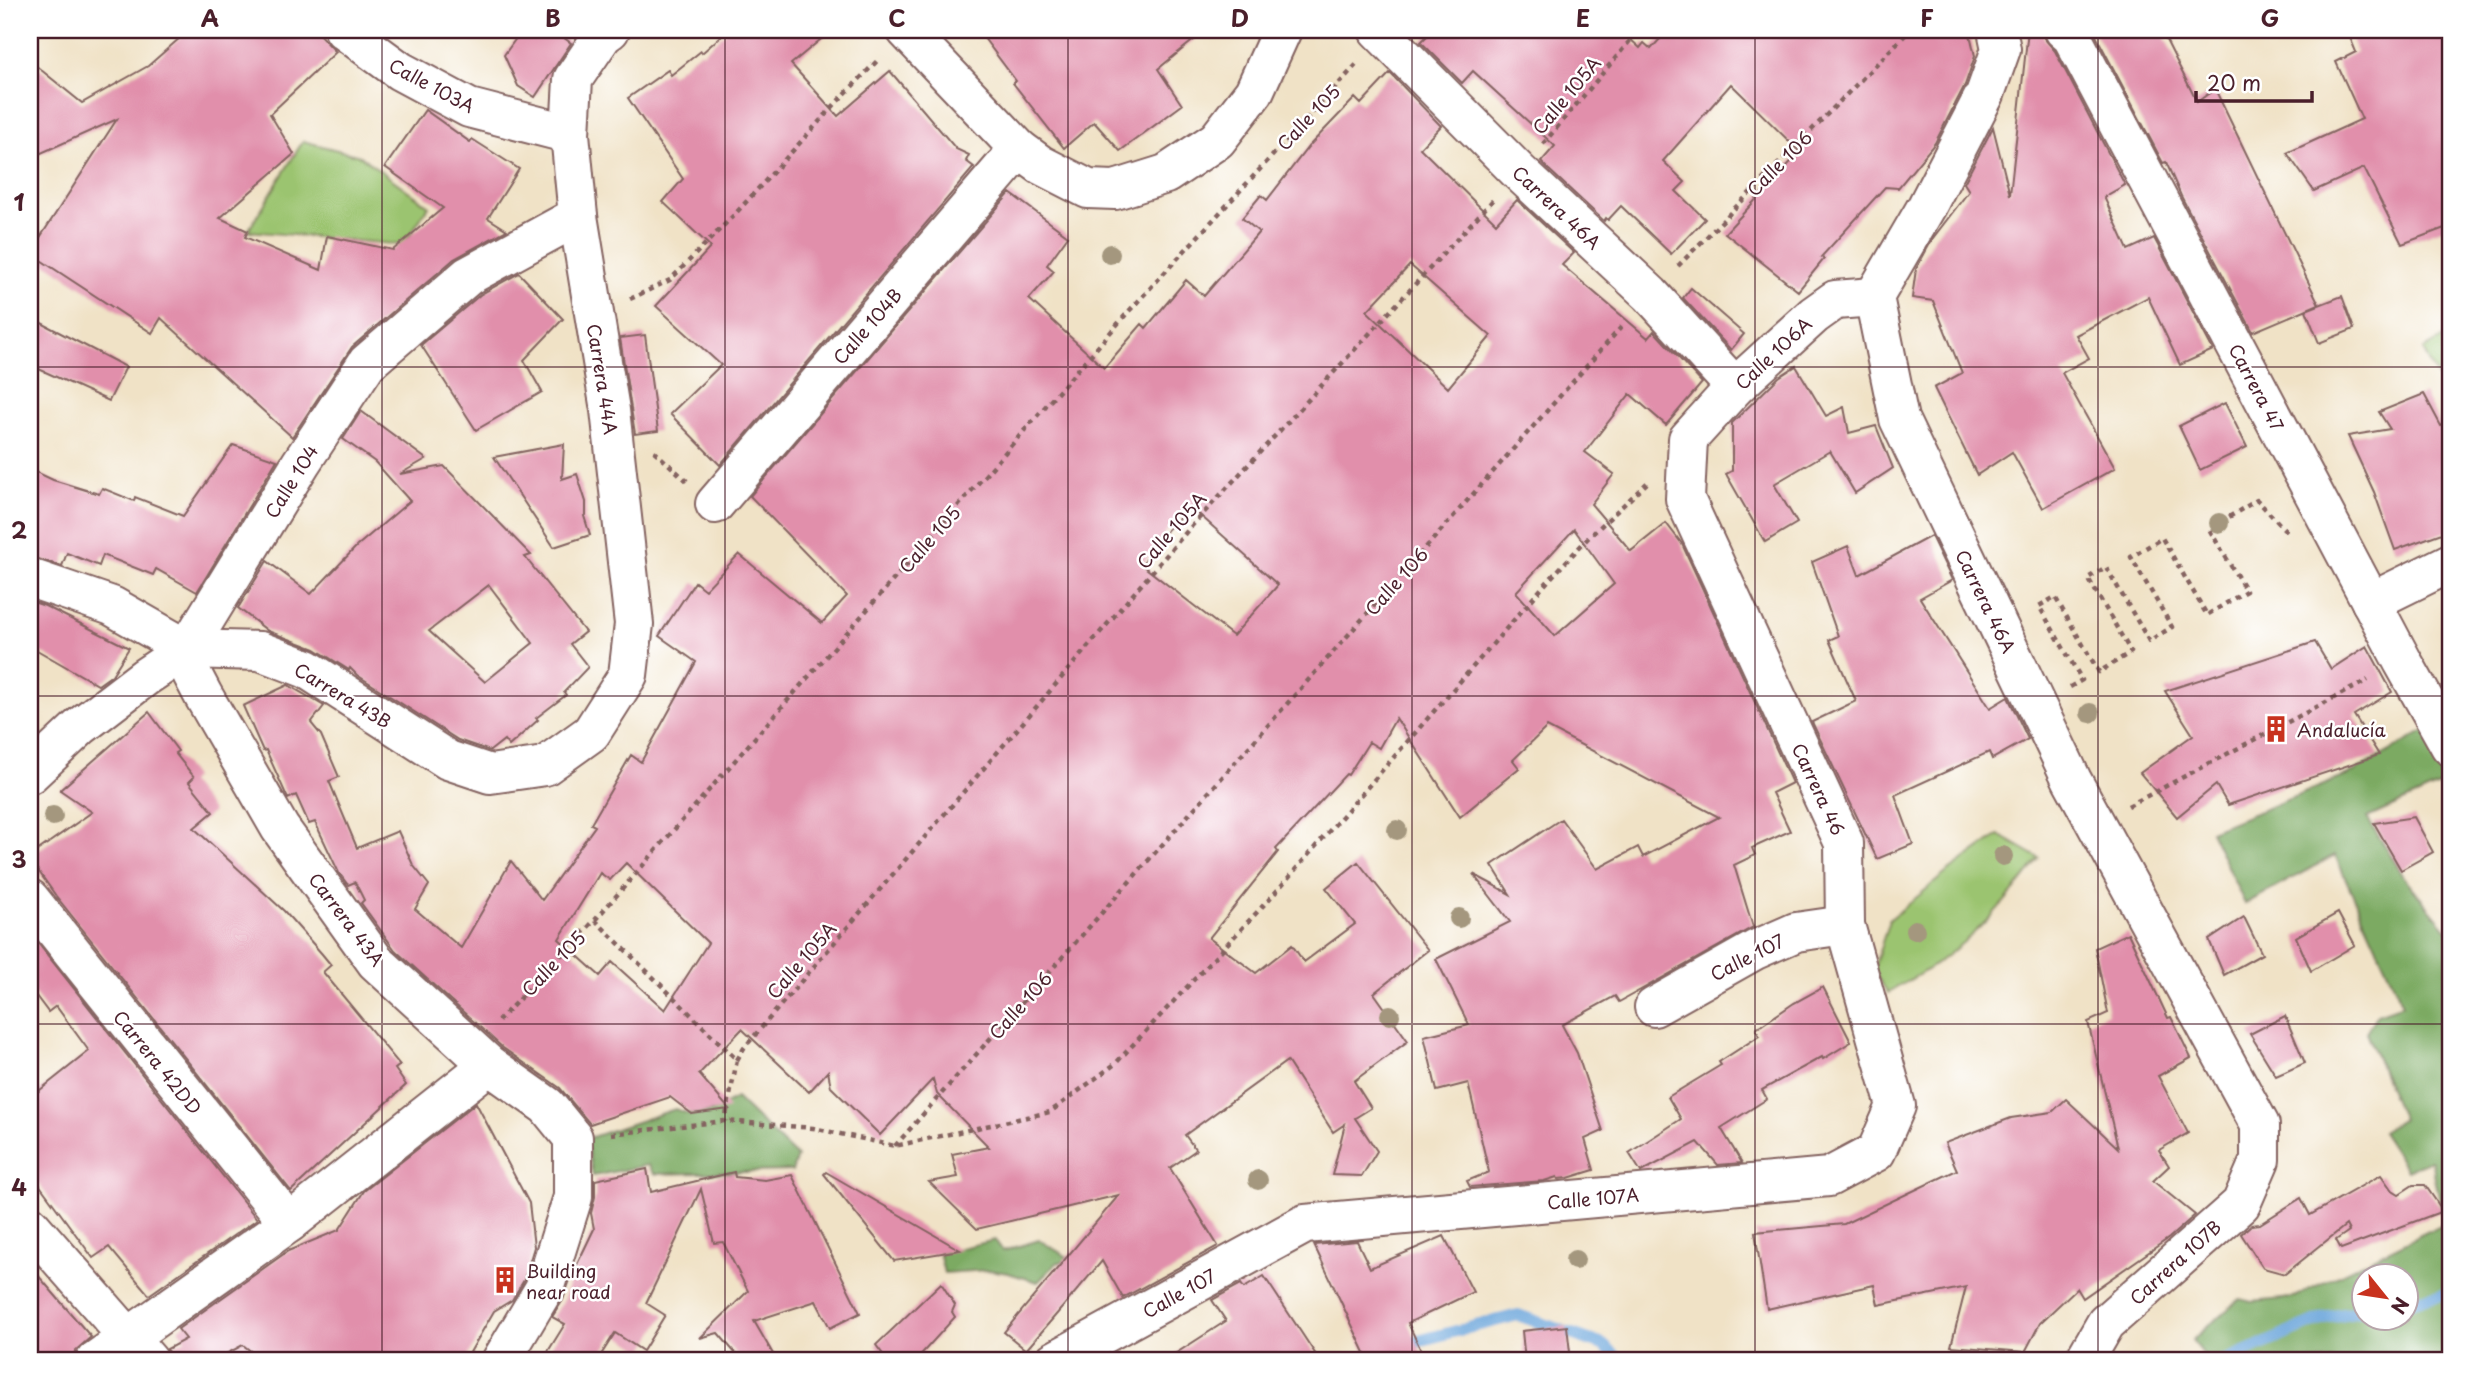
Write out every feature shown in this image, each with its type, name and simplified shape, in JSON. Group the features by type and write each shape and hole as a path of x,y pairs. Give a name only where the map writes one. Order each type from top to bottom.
{"street":[{"name":"Calle 103A","path":"344,30 400,71 469,108 570,134"},
{"name":"Carrera 44A","path":"490,774 545,766 591,733 628,675 634,624 610,410 579,216 570,134 573,79 603,35 610,30"},
{"path":"907,30 1019,149 1088,190 1115,190 1166,174 1217,140 1254,92 1282,30"},
{"path":"1874,297 1927,206 1985,94 2001,49 1997,30"},
{"name":"Carrera 47","path":"2064,30 2072,37 2450,746"},
{"name":"Carrera 46A","path":"1381,33 1519,172 1650,294 1735,387"},
{"name":"Calle 104B","path":"715,504 1019,149"},
{"name":"Calle 104","path":"30,774 81,726 187,649 301,463 368,363 468,276 579,216"},
{"name":"Carrera 46A","path":"1874,297 1899,419 2094,822 2260,1125 2260,1160"},
{"name":"Calle 106A","path":"1688,439 1735,387 1814,315 1835,300 1874,297"},
{"name":"Carrera 46","path":"1688,439 1685,499 1844,843 1845,925 1896,1106 1876,1153"},
{"path":"2371,602 2450,563"},
{"path":"30,578 112,606 187,649"},
{"name":"Carrera 43B","path":"187,649 260,651 307,669 448,760 490,774"},
{"name":"Carrera 43A","path":"187,649 192,674 202,695 288,839 376,962 480,1057 547,1106 573,1138"},
{"name":"Carrera 42DD","path":"30,899 289,1223"},
{"name":"Calle 107","path":"1654,1007 1755,950 1796,932 1845,925"},
{"path":"95,1361 138,1349 289,1223 480,1057"},
{"path":"508,1359 544,1289 573,1196 573,1138"},
{"name":"Calle 107A","path":"1305,1224 1829,1177 1876,1153"},
{"name":"Carrera 107B","path":"2084,1361 2106,1323 2241,1204 2260,1160"},
{"name":"Calle 107","path":"1066,1359 1305,1224"},
{"path":"30,1225 138,1349"}],"path":[{"path":"593,311 627,300 670,279 736,213 907,30"},
{"name":"Calle 105A","path":"737,1060 744,1048 1188,530 1519,172 1639,30"},
{"name":"Calle 106","path":"895,1146 1650,294 1910,30"},
{"name":"Calle 105","path":"480,1057 595,920 1130,310 1381,33"},
{"path":"610,410 715,504"},
{"path":"573,1138 725,1121 813,1128 895,1146 1050,1112 1115,1064 1274,894 1548,581 1688,439"},
{"path":"2037,707 2082,680 2039,607 2055,597 2099,672 2131,652 2088,578 2106,567 2149,641 2172,627 2131,557 2162,538 2207,614 2246,591 2209,529 2257,500 2293,538"},
{"path":"2156,793 2370,679"},
{"path":"595,920 737,1060 725,1121"},
{"path":"1745,1361 1760,1357 2005,1361"}],"green space":[{"path":"303,141 360,156 429,206 403,245 248,231"},
{"path":"2450,334 2450,401 2423,350"},
{"path":"2425,731 2450,776 2450,781 2367,818 2408,883 2450,933 2450,1319 2445,1361 2209,1361 2192,1340 2240,1299 2252,1302 2292,1298 2350,1270 2350,1332 2420,1332 2420,1262 2365,1262 2445,1223 2431,1160 2407,1170 2382,1132 2402,1119 2366,1032 2377,1014 2403,1005 2335,855 2245,904 2210,831 2346,776"},
{"path":"1999,835 2039,858 2006,900 1968,938 1934,965 1888,993 1873,971 1889,920 1946,873"},
{"path":"736,1098 797,1157 792,1171 654,1174 648,1165 593,1176 586,1139 675,1109 690,1114 711,1112"},
{"path":"995,1240 1003,1251 1039,1240 1071,1259 1057,1263 1038,1282 989,1270 944,1273 939,1253"}],"building":[{"path":"189,30 315,30 336,52 270,114 294,154 220,218 248,231 245,237 321,270 327,236 393,250 443,208 385,167 425,110 470,142 472,139 519,169 488,218 507,230 454,259 352,347 292,437 161,318 152,333 30,253 117,119 30,158 30,61 82,103 148,66"},
{"path":"522,30 553,30 571,43 535,97 518,86 504,55"},
{"path":"728,30 832,30 791,64 838,116 890,71 956,149 969,155 966,161 974,167 720,465 670,414 721,365 656,306 711,247 663,202 683,179 628,98 668,70 671,75"},
{"path":"978,30 1206,30 1158,69 1182,105 1120,151 1094,122 1064,148 1013,83 1016,81"},
{"path":"1433,30 1620,30 1640,48 1644,43 1651,49 1668,30 1969,30 1975,56 1965,85 1935,143 1898,188 1885,187 1821,257 1824,259 1798,291 1725,233 1800,152 1731,84 1663,161 1685,182 1676,191 1705,219 1671,254 1621,206 1604,221 1547,168 1541,162 1555,146 1473,71 1462,83 1421,42"},
{"path":"2028,30 2043,30 2044,38 2055,51 2125,185 2104,197 2128,250 2154,238 2213,350 2180,365 2148,297 2076,335 2089,358 2062,373 2115,468 2043,508 2012,452 1977,475 1934,388 1962,373 1933,301 1912,298 1916,269 1933,238 1969,191 1964,183 1993,127 2010,195"},
{"path":"2093,30 2161,30 2197,102 2215,89 2319,304 2253,332 2181,196 2166,162 2163,163"},
{"path":"2347,30 2443,30 2450,45 2450,226 2402,244 2364,168 2314,191 2287,153 2362,119 2336,62 2356,52"},
{"path":"1390,73 1441,126 1420,148 1496,223 1517,200 1574,253 1562,265 1648,338 1654,331 1702,383 1666,425 1630,394 1585,452 1614,474 1591,504 1631,551 1666,523 1682,544 1792,783 1772,793 1790,831 1752,848 1755,855 1734,865 1753,927 1619,1002 1615,996 1562,1025 1577,1053 1603,1131 1585,1139 1594,1170 1568,1178 1470,1187 1467,1181 1489,1172 1468,1083 1437,1091 1424,1036 1469,1025 1436,959 1510,922 1473,874 1510,894 1492,865 1561,819 1597,869 1638,847 1643,857 1719,817 1547,727 1513,760 1519,768 1460,817 1396,718 1379,748 1369,742 1348,775 1346,774 1276,849 1278,852 1209,938 1256,973 1292,945 1304,962 1355,924 1326,888 1358,862 1428,950 1374,993 1408,1041 1354,1081 1371,1108 1355,1118 1377,1151 1362,1176 1332,1175 1345,1124 1333,1132 1287,1061 1185,1135 1196,1150 1170,1168 1218,1246 1123,1298 1102,1261 1026,1350 1004,1332 1119,1195 977,1229 929,1182 958,1177 952,1154 989,1147 937,1094 933,1079 880,1135 831,1087 828,1071 809,1092 742,1029 699,1074 729,1109 692,1114 670,1097 590,1124 560,1088 503,1048 395,950 361,903 364,900 355,882 348,885 339,873 315,822 309,824 296,795 288,799 243,706 288,685 324,706 311,723 321,735 339,777 329,781 357,848 398,831 413,865 429,885 415,909 461,948 511,861 542,900 595,826 591,824 631,755 641,762 696,662 659,636 695,582 705,590 739,554 822,623 847,596 750,496 1010,193 1068,236 1047,265 1054,271 1029,299 1104,368 1142,324 1146,328 1186,280 1204,296 1259,232 1242,218 1261,195 1267,200 1308,147 1355,98 1361,104","holes":["1410,265 1491,336 1448,388 1367,311","1191,507 1278,585 1233,636 1142,565 1168,529","1574,529 1614,584 1555,636 1516,592","626,863 708,943 665,1010 612,962 600,976 559,939 600,873 610,880"]},
{"path":"519,273 563,319 524,360 542,392 476,430 421,345 481,294"},
{"path":"1691,288 1744,334 1731,350 1683,298"},
{"path":"2342,296 2354,329 2319,343 2306,310"},
{"path":"30,317 126,367 109,401 30,365"},
{"path":"645,335 658,431 635,434 620,338"},
{"path":"1796,366 1826,416 1844,407 1849,433 1876,426 1893,468 1855,493 1830,451 1774,484 1797,523 1765,542 1726,474 1732,471 1732,423 1779,377"},
{"path":"2424,394 2441,426 2450,422 2450,530 2395,550 2374,492 2348,436 2390,429 2379,412"},
{"path":"2225,403 2247,447 2200,470 2179,426"},
{"path":"361,411 426,459 400,474 444,466 531,555 525,557 585,632 570,644 588,667 564,692 566,695 536,718 538,720 509,746 504,740 490,751 458,740 350,668 349,670 315,649 268,631 238,608 267,561 311,594 357,546 410,501 375,462 343,439","holes":["489,585 533,643 485,682 429,631"]},
{"path":"564,444 562,479 577,474 586,502 584,516 590,535 554,547 494,457"},
{"path":"233,445 277,460 197,592 156,569 153,575 103,555 99,566 67,553 62,566 30,557 30,469 53,480 99,494 102,488 134,501 135,497 183,516"},
{"path":"1931,536 1952,580 1920,598 1990,708 2008,697 2028,739 1992,759 1989,752 1895,795 1913,844 1877,859 1812,722 1856,701 1829,640 1838,636 1812,562 1848,546 1859,575"},
{"path":"30,601 129,648 112,675 98,685 30,646"},
{"name":"Andalucía","path":"2315,642 2331,669 2367,646 2392,692 2354,715 2379,755 2228,805 2216,785 2177,817 2140,773 2193,735 2165,691"},
{"path":"149,712 194,777 189,782 213,812 194,828 284,911 322,954 331,965 323,972 400,1065 395,1069 406,1085 291,1191 56,896 30,859 30,856 92,812 60,790"},
{"path":"2414,817 2433,852 2401,870 2374,823"},
{"path":"2338,913 2355,945 2311,971 2296,937"},
{"path":"2244,917 2262,954 2224,975 2209,940"},
{"path":"2128,933 2168,1018 2171,1017 2191,1058 2158,1076 2188,1133 2159,1150 2169,1166 2153,1181 2195,1215 2169,1238 2083,1298 2077,1288 2040,1323 2025,1352 1951,1346 1966,1287 1878,1305 1874,1285 1767,1309 1755,1232 1844,1224 1957,1170 1945,1143 2011,1118 2052,1112 2066,1099 2118,1148 2088,1022 2108,1013 2095,948"},
{"path":"33,937 257,1219 149,1295 109,1247 93,1258 30,1172 30,1098 89,1051 56,1006 48,1012 30,988 30,941"},
{"path":"1823,987 1851,1042 1762,1090 1767,1099 1721,1128 1742,1163 1718,1165 1698,1142 1641,1172 1629,1153 1681,1119 1668,1097 1721,1065 1719,1062 1759,1036 1756,1029"},
{"path":"2285,1016 2305,1063 2276,1076 2250,1034"},
{"path":"476,1103 529,1203 534,1247 524,1280 512,1300 494,1311 465,1361 263,1361 243,1345 213,1361 170,1361 167,1349 186,1339 178,1329 288,1251 339,1230 364,1191"},
{"path":"647,1169 651,1192 734,1172 735,1177 765,1180 792,1175 860,1313 830,1328 816,1301 754,1321 777,1361 742,1361 718,1333 700,1338 748,1291 723,1242 714,1243 701,1189 646,1303 665,1315 643,1351 615,1333 597,1361 542,1361 565,1324 552,1317 563,1300 594,1229 591,1213 595,1180"},
{"path":"826,1172 960,1250 894,1261 824,1174"},
{"path":"2381,1175 2391,1189 2399,1194 2413,1185 2425,1185 2443,1211 2341,1249 2336,1240 2349,1231 2346,1225 2285,1274 2263,1268 2241,1234 2251,1225 2260,1224 2301,1198 2310,1215"},
{"path":"1444,1236 1473,1292 1408,1323 1426,1361 1369,1361 1314,1245 1357,1241 1370,1268"},
{"path":"30,1266 91,1337 75,1351 73,1361 30,1361"},
{"path":"1264,1276 1320,1361 1164,1361 1226,1321 1212,1300 1241,1284 1244,1288"},
{"path":"941,1283 955,1305 952,1312 955,1317 915,1361 888,1361 876,1345"},
{"path":"1567,1326 1571,1361 1525,1361 1522,1331"}],"waterway":[{"path":"2420,1299 2450,1293"},
{"path":"2224,1361 2324,1318 2350,1313"},
{"path":"1388,1361 1414,1342 1518,1315 1603,1345 1621,1361"}],"place":[{"name":"Andalucía","path":"2276,729"},
{"name":"Building near road","path":"505,1280"}]}
